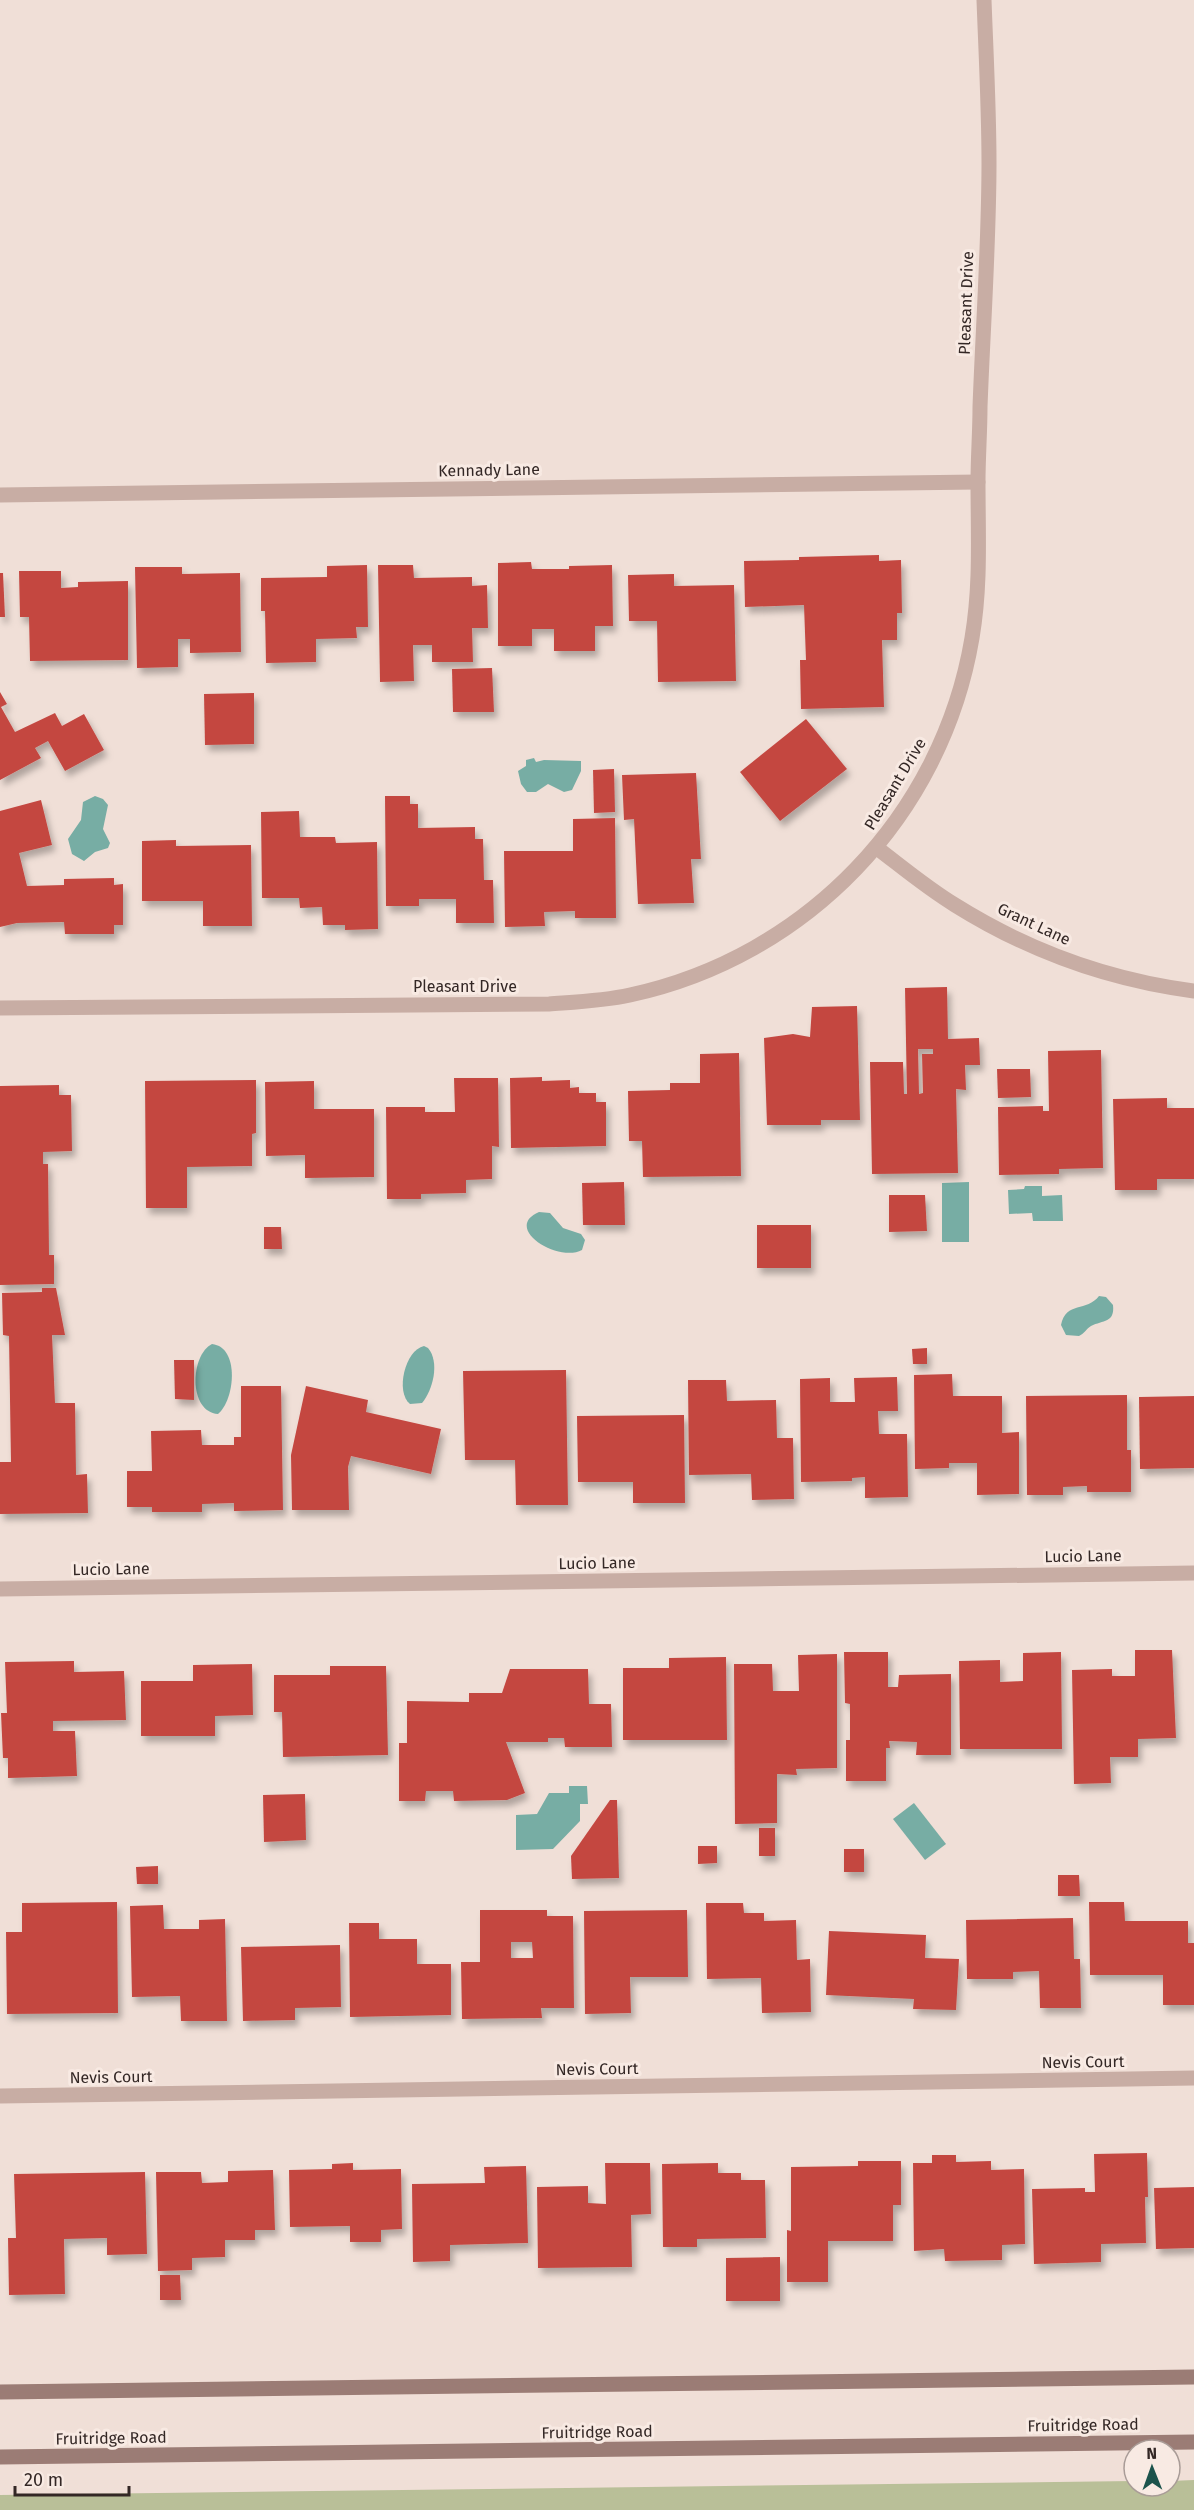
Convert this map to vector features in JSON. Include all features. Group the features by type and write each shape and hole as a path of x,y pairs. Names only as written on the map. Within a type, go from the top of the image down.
{"main road":[{"path":"0,2392 1194,2377"},
{"name":"Fruitridge Road","path":"0,2457 1194,2442"}],"street":[{"name":"Pleasant Drive","path":"0,1008 549,1004 628,996 704,973 748,952 813,910 848,879 877,848 902,814 929,768 948,727 961,687 972,639 978,589 980,536 978,482 989,162 984,0"},
{"name":"Kennady Lane","path":"0,495 978,482"},
{"name":"Grant Lane","path":"877,848 954,905 1037,948 1127,980 1194,991"},
{"name":"Lucio Lane","path":"0,1589 1194,1573"},
{"name":"Nevis Court","path":"0,2096 1194,2078"}],"green space":[{"path":"1182,2480 1194,2480 1194,2510 0,2510 0,2495 1122,2481 1122,2498 1182,2498"}],"water":[{"path":"534,758 536,762 544,760 581,761 581,771 572,790 564,792 548,784 536,792 527,792 521,784 518,771 526,766 526,760"},
{"path":"95,796 103,799 108,805 103,829 110,843 108,848 95,852 84,861 72,854 68,839 81,820 83,802"},
{"path":"969,1182 969,1242 942,1242 942,1183"},
{"path":"1025,1186 1042,1186 1042,1196 1062,1195 1063,1221 1033,1221 1032,1213 1009,1214 1008,1190 1024,1189"},
{"path":"539,1212 550,1213 563,1228 581,1234 585,1240 582,1250 572,1253 560,1252 538,1242 527,1227 529,1219"},
{"path":"1099,1296 1106,1297 1113,1305 1110,1318 1091,1326 1079,1336 1066,1335 1061,1325 1067,1313 1072,1309 1089,1304"},
{"path":"212,1344 221,1347 227,1354 232,1375 228,1398 218,1414 208,1411 201,1404 197,1394 196,1370 199,1359"},
{"path":"424,1346 432,1354 434,1376 422,1403 410,1404 403,1390 404,1372 412,1355"},
{"path":"569,1786 587,1786 588,1804 580,1804 580,1821 553,1849 516,1850 516,1815 537,1814 549,1793 569,1793"},
{"path":"914,1803 946,1844 925,1860 893,1819"}],"building":[{"path":"879,555 879,561 901,560 902,613 897,613 897,640 882,640 884,707 801,709 800,660 806,660 804,605 745,607 744,561"},
{"path":"531,562 532,569 569,569 569,566 612,565 613,626 595,626 595,651 554,651 554,629 532,629 532,646 498,646 498,563"},
{"path":"367,565 368,627 356,627 357,638 316,639 316,662 266,663 265,611 261,611 261,578 327,577 327,566"},
{"path":"378,565 413,565 414,578 472,577 472,586 487,585 488,628 472,628 473,662 432,662 432,645 413,645 414,681 380,682"},
{"path":"135,567 182,567 182,574 240,573 241,652 190,653 190,639 178,639 178,667 137,668"},
{"path":"19,571 61,571 61,588 78,587 78,582 128,581 128,660 30,661 29,617 20,617"},
{"path":"0,573 3,573 5,617 0,617"},
{"path":"674,574 674,586 734,585 736,681 658,682 657,621 629,621 628,575"},
{"path":"492,668 494,712 453,712 452,669"},
{"path":"0,692 7,704 1,707 15,732 55,713 62,726 84,714 104,750 65,771 48,741 35,748 41,758 0,780"},
{"path":"254,693 254,744 205,745 204,694"},
{"path":"806,719 847,769 780,821 740,772"},
{"path":"614,769 615,812 594,813 593,770"},
{"path":"696,773 701,859 691,859 694,903 638,904 634,819 624,820 622,775"},
{"path":"385,796 410,796 410,804 418,804 418,828 475,827 475,839 483,839 484,880 493,880 494,923 456,923 456,899 419,899 419,906 386,906"},
{"path":"41,800 52,845 19,853 27,886 64,885 64,879 114,878 114,885 123,884 123,925 114,925 114,934 65,934 64,922 17,923 0,927 0,811"},
{"path":"299,811 300,837 335,837 336,843 377,842 378,929 345,930 345,925 323,925 322,907 300,908 299,898 262,898 261,812"},
{"path":"615,818 616,918 575,918 575,911 544,912 545,926 505,927 504,851 573,851 573,819"},
{"path":"176,840 176,846 251,845 252,926 203,926 203,901 142,901 142,841"},
{"path":"947,987 948,1039 979,1038 980,1065 965,1065 966,1090 956,1089 958,1173 872,1174 870,1062 903,1062 904,1094 907,1094 905,988","holes":["918,1049 933,1049 933,1054 922,1054 923,1093 919,1094"]},
{"path":"857,1006 860,1120 821,1120 821,1125 767,1125 764,1038 793,1034 810,1037 812,1007"},
{"path":"1101,1050 1103,1168 1059,1169 1059,1174 999,1175 998,1107 1043,1106 1043,1111 1049,1111 1048,1051"},
{"path":"739,1053 741,1176 643,1177 642,1141 629,1141 628,1091 670,1090 670,1083 700,1083 700,1054"},
{"path":"997,1069 1030,1069 1031,1097 998,1098"},
{"path":"542,1077 542,1081 570,1080 570,1088 579,1087 579,1093 596,1093 596,1102 606,1102 606,1146 511,1148 510,1078"},
{"path":"454,1078 498,1078 499,1147 492,1146 492,1179 466,1180 466,1193 421,1194 421,1199 387,1199 386,1107 425,1107 425,1112 455,1112"},
{"path":"256,1080 256,1133 252,1134 252,1166 187,1167 187,1208 146,1208 145,1081"},
{"path":"314,1081 314,1109 374,1109 374,1177 305,1178 305,1155 266,1156 265,1082"},
{"path":"59,1085 59,1095 71,1095 72,1151 43,1152 43,1164 48,1164 49,1255 54,1255 54,1284 0,1285 0,1086"},
{"path":"1167,1098 1167,1108 1194,1108 1194,1179 1157,1179 1157,1190 1115,1190 1113,1099"},
{"path":"624,1182 625,1225 583,1225 582,1183"},
{"path":"889,1195 925,1195 927,1231 889,1232"},
{"path":"757,1225 811,1225 811,1268 757,1268"},
{"path":"264,1227 281,1227 282,1249 264,1249"},
{"path":"42,1288 56,1288 65,1335 52,1335 55,1403 75,1403 76,1475 87,1474 88,1513 0,1514 0,1462 11,1462 9,1336 3,1335 2,1293 42,1292"},
{"path":"927,1348 927,1364 913,1364 912,1349"},
{"path":"174,1360 194,1360 194,1400 175,1399"},
{"path":"566,1370 568,1505 516,1505 515,1460 465,1460 463,1371"},
{"path":"952,1374 953,1396 1002,1396 1002,1433 1019,1432 1019,1494 977,1495 977,1463 949,1463 949,1468 915,1469 914,1375"},
{"path":"897,1377 898,1411 878,1411 879,1434 907,1434 908,1497 865,1498 865,1477 852,1478 852,1481 801,1482 800,1379 830,1378 830,1402 855,1402 854,1378"},
{"path":"688,1380 726,1380 727,1401 776,1400 777,1438 793,1438 794,1499 752,1500 751,1474 689,1475"},
{"path":"241,1386 281,1386 283,1510 234,1511 234,1503 202,1504 202,1512 152,1512 152,1507 127,1507 127,1471 152,1471 151,1431 201,1430 202,1445 234,1445 234,1437 241,1437"},
{"path":"306,1386 368,1400 366,1412 441,1429 431,1474 351,1456 348,1467 349,1510 292,1510 291,1455"},
{"path":"1127,1395 1127,1450 1131,1450 1131,1492 1087,1492 1087,1486 1063,1487 1063,1495 1027,1495 1026,1396"},
{"path":"1194,1396 1194,1468 1140,1469 1139,1397"},
{"path":"684,1415 685,1503 633,1503 633,1482 578,1482 577,1416"},
{"path":"1135,1650 1172,1650 1176,1738 1138,1739 1138,1757 1110,1757 1111,1783 1074,1784 1072,1670 1112,1669 1112,1676 1135,1676"},
{"path":"844,1652 888,1652 888,1687 898,1687 899,1675 951,1674 951,1755 916,1755 917,1742 889,1741 890,1748 886,1748 886,1781 846,1781 846,1740 850,1740 850,1704 845,1703"},
{"path":"1061,1652 1062,1749 960,1749 959,1661 1000,1660 1000,1682 1023,1681 1023,1653"},
{"path":"837,1654 837,1768 796,1769 797,1775 777,1774 777,1823 735,1824 734,1664 772,1664 773,1691 799,1691 798,1655"},
{"path":"726,1657 727,1740 623,1740 623,1668 669,1668 669,1658"},
{"path":"74,1661 74,1672 124,1671 126,1720 53,1721 53,1731 75,1731 77,1776 8,1778 8,1758 3,1758 1,1713 7,1713 5,1662"},
{"path":"252,1664 253,1715 215,1716 215,1736 141,1736 141,1681 193,1681 193,1665"},
{"path":"330,1666 386,1666 388,1755 283,1757 282,1712 274,1712 274,1675 330,1675"},
{"path":"510,1669 588,1669 589,1704 611,1704 612,1747 565,1747 564,1738 548,1738 548,1742 506,1742 525,1793 507,1800 454,1801 453,1791 426,1791 425,1801 399,1801 399,1743 407,1743 407,1701 469,1702 469,1693 502,1693"},
{"path":"305,1794 306,1840 264,1842 263,1795"},
{"path":"610,1800 617,1800 619,1878 572,1879 571,1856"},
{"path":"759,1828 775,1828 775,1856 759,1856"},
{"path":"698,1846 717,1846 717,1863 698,1864"},
{"path":"844,1849 864,1849 864,1872 844,1872"},
{"path":"158,1866 158,1884 137,1884 136,1867"},
{"path":"1058,1875 1079,1875 1080,1896 1058,1896"},
{"path":"117,1902 118,2013 7,2014 6,1932 22,1932 22,1903"},
{"path":"1089,1902 1124,1902 1125,1921 1188,1921 1188,1943 1194,1943 1194,2005 1163,2005 1163,1975 1090,1975"},
{"path":"706,1903 743,1903 744,1913 764,1913 764,1921 796,1920 797,1960 810,1959 811,2012 762,2013 761,1978 707,1979"},
{"path":"163,1905 164,1929 199,1929 199,1920 225,1919 227,2021 181,2021 180,1996 132,1997 130,1906"},
{"path":"480,1910 547,1910 547,1916 573,1916 574,2008 541,2008 542,2018 462,2019 461,1962 480,1962","holes":["511,1942 532,1942 533,1958 511,1958"]},
{"path":"687,1910 688,1977 630,1977 631,2013 585,2014 584,1911"},
{"path":"1073,1918 1074,1959 1080,1959 1081,2008 1040,2008 1039,1971 1013,1972 1013,1979 967,1979 966,1920"},
{"path":"349,1923 379,1923 379,1939 417,1939 417,1964 451,1964 451,2015 350,2017"},
{"path":"829,1931 926,1935 925,1958 959,1959 956,2010 913,2009 914,1999 826,1995"},
{"path":"340,1945 341,2007 295,2008 295,2020 243,2021 241,1947"},
{"path":"1147,2153 1146,2243 1101,2244 1101,2262 1034,2264 1032,2189 1085,2188 1085,2192 1095,2192 1094,2154"},
{"path":"932,2155 956,2155 956,2162 991,2161 991,2170 1024,2169 1025,2244 1002,2245 1002,2260 945,2261 944,2249 914,2251 913,2163 932,2163"},
{"path":"858,2161 901,2161 901,2205 893,2205 893,2241 828,2241 828,2282 787,2282 787,2230 791,2231 791,2167 858,2166"},
{"path":"353,2163 353,2170 401,2169 402,2229 381,2230 381,2242 350,2242 350,2226 290,2227 289,2170 332,2169 332,2164"},
{"path":"605,2163 650,2163 651,2214 631,2215 632,2267 538,2268 537,2187 588,2186 588,2203 606,2204"},
{"path":"718,2163 718,2173 741,2173 741,2180 765,2180 766,2238 697,2239 697,2247 663,2247 662,2164"},
{"path":"526,2166 528,2243 450,2245 450,2261 413,2262 412,2184 485,2183 484,2167"},
{"path":"273,2170 275,2230 255,2230 255,2240 225,2240 225,2257 192,2258 192,2270 158,2271 156,2172 201,2172 202,2183 228,2182 228,2171"},
{"path":"145,2172 147,2254 107,2255 107,2238 64,2239 65,2294 9,2295 8,2238 16,2238 14,2174"},
{"path":"1194,2187 1194,2248 1156,2249 1154,2188"},
{"path":"780,2257 780,2301 726,2301 726,2258"},
{"path":"160,2275 180,2275 181,2300 160,2300"}]}
